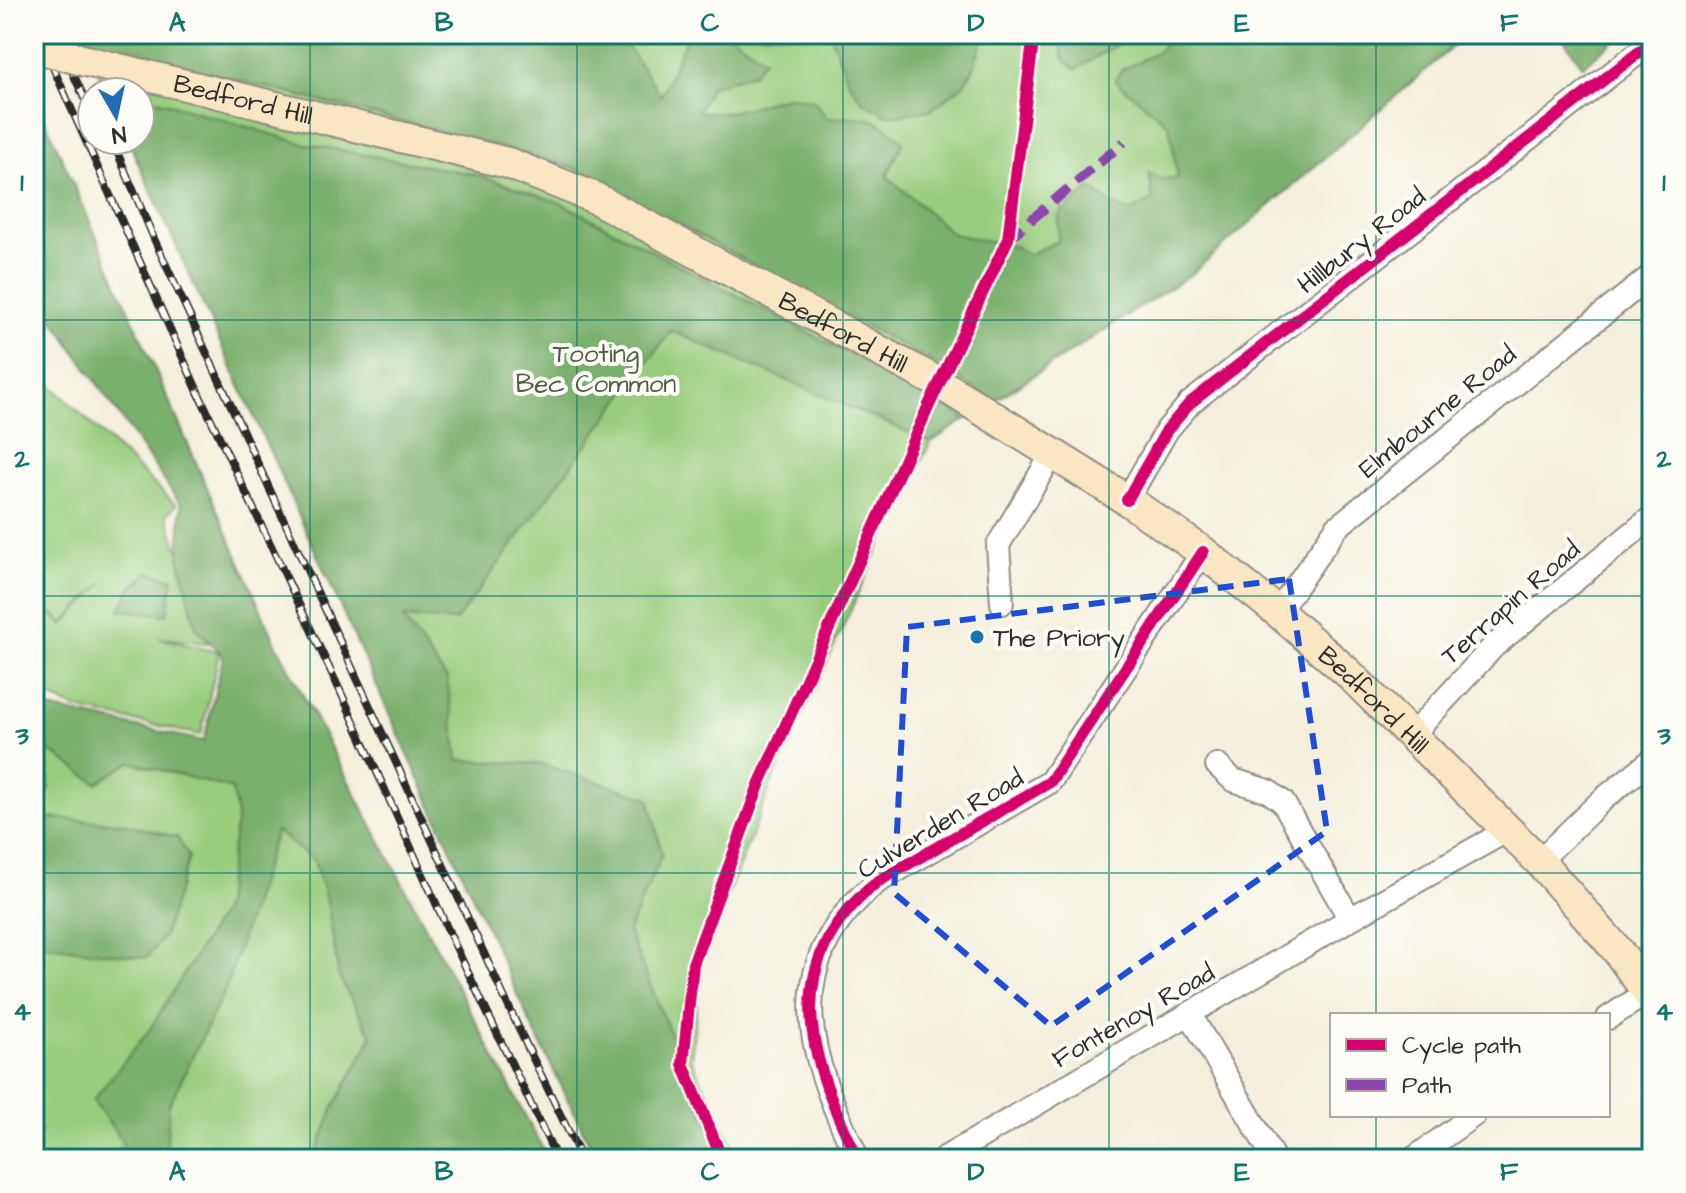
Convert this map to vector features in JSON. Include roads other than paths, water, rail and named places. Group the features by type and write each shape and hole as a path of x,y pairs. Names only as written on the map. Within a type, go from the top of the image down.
{"main road":[{"name":"Bedford Hill","path":"34,47 508,163 595,198 920,373 1127,500 1203,552 1278,612 1346,671 1539,861 1648,985"}],"street":[{"name":"Hillbury Road","path":"1127,500 1167,430 1190,403 1652,42"},
{"name":"Elmbourne Road","path":"1278,612 1337,527 1652,275"},
{"path":"1002,603 998,545 1053,453"},
{"name":"Terrapin Road","path":"1412,735 1494,646 1652,517"},
{"name":"Culverden Road","path":"858,1159 824,1081 814,1049 810,1020 821,954 831,930 853,902 877,882 1050,782 1203,552"},
{"path":"1539,861 1602,800 1652,760"},
{"path":"1217,765 1233,780 1268,791 1283,802 1350,919"},
{"name":"Fontenoy Road","path":"943,1159 1350,919 1508,830"},
{"path":"1610,1016 1648,985"},
{"path":"1190,1014 1274,1159"},
{"path":"1413,1159 1471,1117"}],"railway":[{"path":"38,34 199,394 557,1159"},
{"path":"55,34 76,80"},
{"path":"119,156 155,241 582,1159"}],"place":[{"name":"The Priory","path":"977,637"}],"park label":[{"name":"Tooting Bec Common","path":"596,368"}]}
